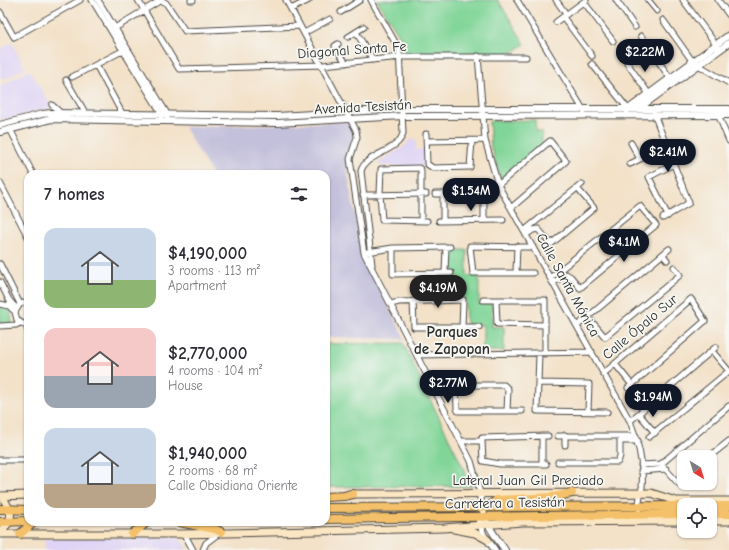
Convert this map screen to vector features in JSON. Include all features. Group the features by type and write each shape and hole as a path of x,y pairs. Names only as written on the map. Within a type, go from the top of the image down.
{"main road":[{"name":"Lateral Juan Gil Preciado","path":"353,494 479,491 651,493 676,501 729,501"},
{"path":"482,506 497,500 553,497 572,493"},
{"path":"330,495 344,496 353,494"},
{"path":"1,496 24,496"},
{"path":"1,496 11,509 11,518 4,522"},
{"name":"Carretera a Tesistán","path":"330,508 482,506 639,514 677,507"},
{"path":"717,506 729,506"},
{"path":"0,509 24,510"},
{"path":"639,514 677,520"},
{"name":"Carretera a Tesistán","path":"330,519 482,520 677,514"},
{"path":"717,514 729,514"},
{"path":"446,528 482,520"},
{"path":"4,522 24,521"},
{"path":"717,521 729,521"},
{"path":"0,531 5,528 4,522"},
{"path":"20,534 29,526"},
{"path":"132,534 143,526"},
{"path":"200,526 215,529 221,532"},
{"path":"0,534 181,534 446,528 475,533 488,540"}],"street":[{"path":"0,12 14,37 80,0"},
{"path":"92,0 125,49"},
{"path":"98,0 164,118"},
{"path":"138,0 144,10"},
{"path":"115,28 161,0 164,0 185,31 300,26"},
{"path":"286,0 351,119 357,137 350,159 351,171 364,253 471,461 482,506 482,520 488,540 495,550"},
{"path":"291,9 309,0"},
{"path":"341,12 360,0"},
{"path":"371,0 396,41 401,57 403,116 403,133 400,141 368,162 362,167 361,171 373,270"},
{"path":"517,0 585,113"},
{"path":"556,0 564,16 592,56"},
{"path":"616,0 635,27"},
{"path":"648,0 657,11"},
{"path":"683,0 718,47"},
{"path":"718,0 729,15"},
{"path":"556,22 585,1 613,42"},
{"name":"Diagonal Santa Fe","path":"144,10 179,69 322,65 401,57 526,57"},
{"path":"304,33 330,19"},
{"path":"663,20 696,63 729,82"},
{"path":"348,37 364,27"},
{"path":"356,32 373,60"},
{"path":"638,109 718,47 729,35"},
{"path":"641,36 670,78"},
{"path":"718,47 729,43"},
{"path":"338,44 335,46 346,63"},
{"path":"72,77 125,49"},
{"name":"Calle Santa Mónica","path":"478,56 485,140 498,185 630,421 637,439 641,468 639,514"},
{"path":"627,63 649,94"},
{"path":"592,64 629,112 670,78 696,63"},
{"path":"96,64 123,114"},
{"path":"66,80 86,114"},
{"path":"52,105 61,114"},
{"name":"Avenida Tesistán","path":"0,132 50,119 277,116 402,109 482,108 619,115 638,109 717,112 729,115"},
{"name":"Avenida Tesistán","path":"0,125 42,114 123,114 164,118 277,123 403,116 482,116 629,112 654,114 717,112 729,110"},
{"path":"717,112 729,141"},
{"path":"654,114 689,203 663,218"},
{"path":"10,129 31,170"},
{"path":"426,134 428,164 430,167 470,167 472,141"},
{"path":"426,141 485,140"},
{"path":"435,194 484,194 498,185 550,142 566,162 511,208"},
{"path":"631,143 640,159"},
{"path":"630,164 666,146"},
{"path":"668,216 649,177 674,164"},
{"path":"384,168 419,168 421,172 424,194 424,221 382,220 380,194 380,172 384,168"},
{"path":"351,171 361,171"},
{"path":"0,183 24,229"},
{"path":"525,233 582,184"},
{"path":"525,233 538,229 551,244 594,208 577,188"},
{"path":"363,195 424,194"},
{"path":"443,194 441,221 504,220"},
{"path":"484,194 484,220"},
{"path":"640,206 656,225 580,288 571,277 566,274 552,280 640,206"},
{"path":"533,247 470,246 473,273 533,273"},
{"path":"516,272 517,246"},
{"path":"364,253 393,248 448,247 445,273"},
{"path":"393,248 393,274 451,273"},
{"path":"577,326 669,249"},
{"path":"663,255 667,260"},
{"path":"0,264 17,308 17,320 20,323"},
{"path":"588,317 604,337 680,275 674,268"},
{"path":"0,282 9,300 17,308"},
{"name":"Calle Ópalo Sur","path":"603,374 691,299 705,321 630,386 615,364"},
{"path":"391,304 413,301 463,300 462,327"},
{"path":"483,300 545,300 545,326 538,383 537,411 607,412"},
{"path":"496,300 497,324 545,326"},
{"path":"413,301 414,327 479,327"},
{"path":"0,304 17,308 24,304"},
{"path":"0,326 24,324"},
{"path":"630,421 714,349 729,371 649,437"},
{"path":"417,355 592,352"},
{"path":"538,383 590,384 588,411"},
{"path":"432,385 506,386 508,389 507,411"},
{"path":"456,386 458,411 522,411"},
{"path":"641,468 661,464 729,406"},
{"path":"639,414 655,433"},
{"path":"558,436 565,435 637,439"},
{"path":"565,435 565,445"},
{"path":"461,441 482,441 482,438 545,436 544,464 500,464 483,461 482,441"},
{"path":"558,462 618,462 620,456 620,439"},
{"path":"717,451 729,441"},
{"path":"565,455 566,462"},
{"path":"0,460 24,460"},
{"path":"661,464 677,482"},
{"path":"641,468 666,469"},
{"path":"482,520 505,550"},
{"path":"203,550 211,538 221,532"},
{"path":"181,534 186,537 193,550"}],"shaded area":[{"path":"12,43 25,68 3,80 0,76 0,49"},
{"path":"30,70 52,108 2,120 0,117 0,86"},
{"path":"350,122 353,136 346,156 362,255 405,339 330,337 330,170 210,170 184,127"},
{"path":"409,140 416,140 416,150 426,149 426,166 380,166 379,162 405,146"},
{"path":"177,537 186,546 186,550 45,550 44,539"}],"green space":[{"path":"377,0 498,0 525,44 510,54 405,55 401,38"},
{"path":"535,120 536,132 542,132 542,146 501,180 491,147 489,121"},
{"path":"449,250 467,250 467,276 479,276 479,304 492,304 492,327 504,327 504,351 483,351 483,325 466,324 465,297 457,297 457,273 454,273 454,270 448,271"},
{"path":"0,307 10,307 12,324 0,324"},
{"path":"403,343 472,486 330,487 330,344"}],"district":[{"name":"Parques de Zapopan","path":"452,340"}]}
